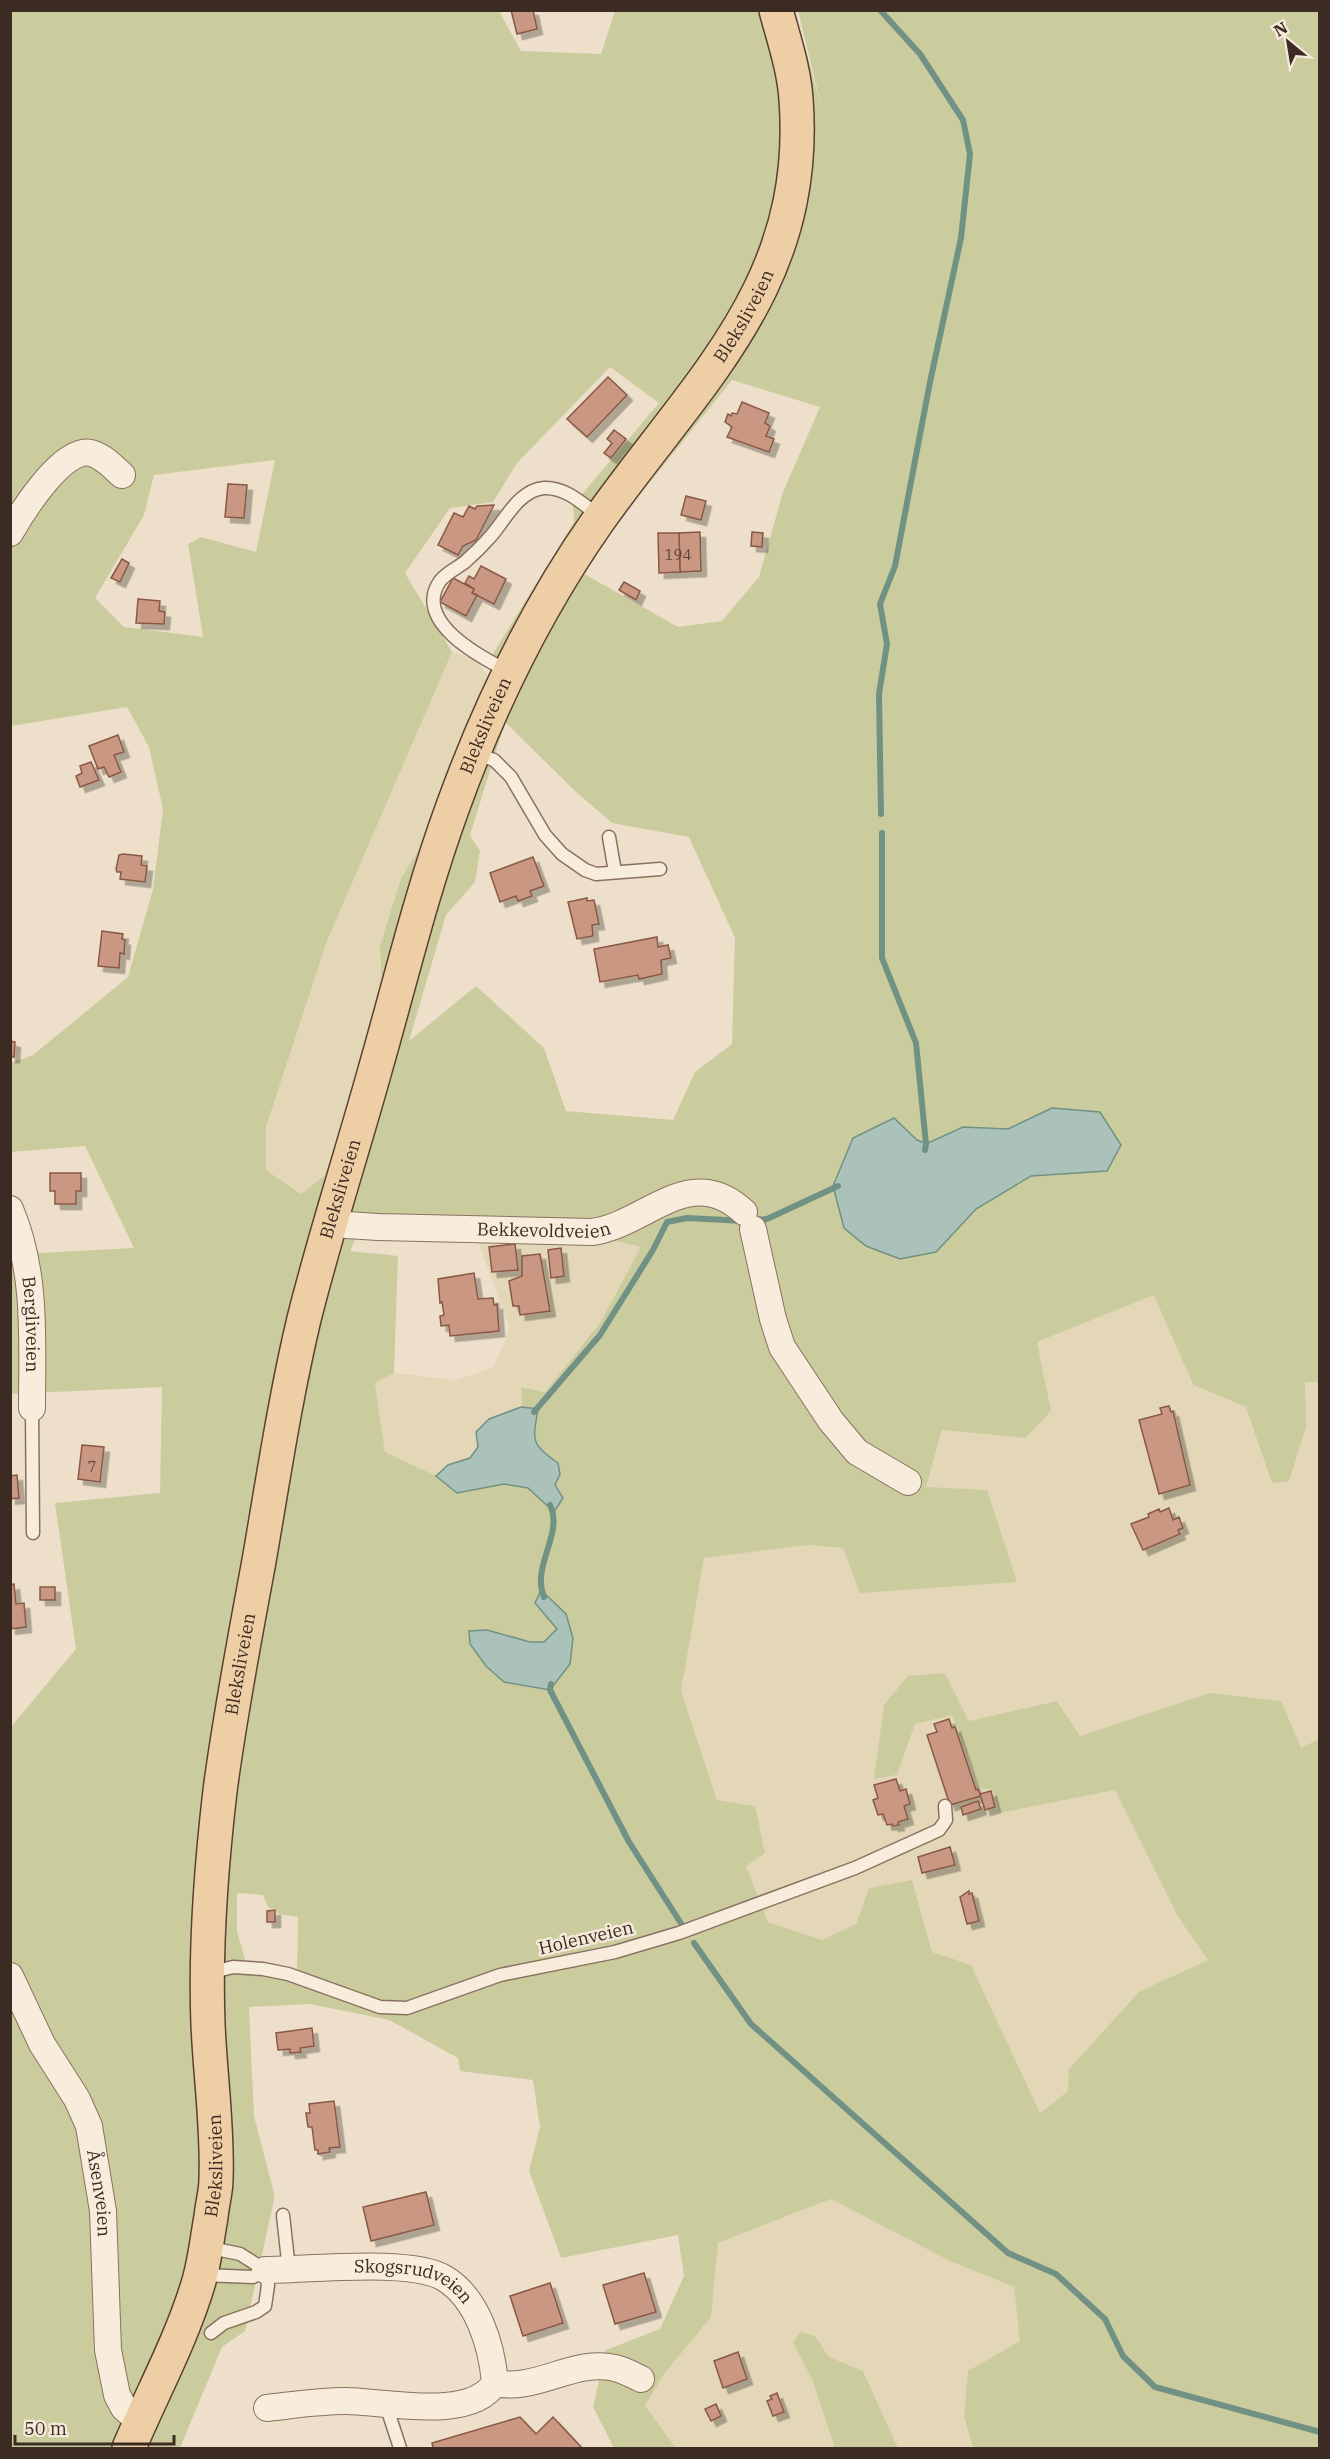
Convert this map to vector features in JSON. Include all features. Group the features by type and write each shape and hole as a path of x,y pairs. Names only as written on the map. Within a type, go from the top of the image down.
{"main road":[{"name":"Bleksliveien","path":"135,2435 185,2320 203,2261 216,2181 208,1973 213,1854 244,1635 284,1414 303,1326 427,887 449,817 473,753 508,671 547,600 600,518 700,389 727,348 749,312 779,246 792,188 796,98 792,70 776,10"}],"street":[{"path":"10,532 31,499 64,463 73,458 89,452 107,461 122,475"},
{"name":"Bekkevoldveien","path":"331,1224 592,1232 617,1226 663,1201 687,1193 720,1196 748,1220 782,1347 831,1421 857,1452 908,1482"},
{"name":"Bergliveien","path":"10,1209 26,1254 30,1277 32,1408"},
{"name":"Åsenveien","path":"10,1976 42,2044 77,2099 89,2126 103,2211 108,2349 117,2395 135,2435"},
{"name":"Skogsrudveien","path":"277,2270 387,2267 418,2269 444,2278 460,2291 474,2309 486,2339 495,2383"},
{"path":"267,2408 312,2401 433,2406 456,2404 476,2399 490,2392 495,2383 508,2386 521,2385 598,2366 614,2367 641,2379"}],"lane":[{"path":"508,671 477,654 443,627 434,611 441,580 479,548 514,507 527,496 542,488 572,495 600,518"},
{"path":"473,753 494,760 511,777 545,835 562,854 585,870 596,874 660,869"},
{"path":"609,837 615,872"},
{"path":"32,1408 33,1533"},
{"name":"Holenveien","path":"208,1973 232,1968 263,1969 288,1974 380,2007 407,2008 500,1975 615,1952 679,1933 855,1868 939,1830 946,1820 945,1806"},
{"path":"211,2333 235,2318 256,2312 265,2306 268,2285 277,2270 283,2215"},
{"path":"203,2261 240,2254 277,2270"},
{"name":"Skogsrudveien","path":"203,2261 253,2277 277,2270"},
{"path":"386,2405 400,2448"}],"shaded area":[{"path":"452,652 475,659 489,678 427,837 401,878 380,946 382,993 329,1172 301,1194 266,1170 266,1127 327,941"},
{"path":"1052,1108 1100,1112 1121,1145 1107,1171 1031,1176 976,1209 936,1252 900,1259 866,1246 844,1228 833,1186 853,1138 894,1118 917,1140 926,1144 963,1127 1008,1129"},
{"path":"471,1223 556,1226 642,1247 600,1323 545,1392 522,1387 521,1407 489,1419 478,1447 470,1458 448,1465 436,1476 385,1452 375,1383 394,1373 457,1380 494,1367 510,1328"},
{"path":"1155,1294 1192,1385 1246,1407 1306,1427 1304,1382 1319,1382 1319,1739 1301,1749 1210,1693 1080,1736 1057,1701 969,1721 945,1673 884,1705 875,1779 897,1775 915,1724 952,1714 981,1789 992,1788 1000,1813 1115,1790 1178,1917 1208,1960 1140,1991 1068,2091 1040,2114 971,1965 932,1953 912,1880 869,1888 856,1924 822,1940 768,1922 717,1800 681,1691 703,1558 808,1545 843,1548 926,1487 942,1430 1025,1438 1037,1342"},
{"path":"521,1407 538,1409 535,1435 538,1446 558,1463 560,1474 555,1485 563,1498 554,1512 528,1488 504,1484 457,1493 436,1476 448,1465 470,1458 478,1447 476,1432 489,1419"},
{"path":"541,1590 566,1614 573,1638 570,1664 550,1690 504,1682 486,1666 470,1644 469,1631 487,1630 530,1642 544,1642 557,1629 535,1603"},
{"path":"831,2199 950,2261 1014,2287 1020,2341 964,2417 973,2448 898,2448 863,2371 829,2357 815,2336 793,2342 812,2379 835,2448 676,2448 645,2407 664,2374 711,2317 718,2243"}],"green space":[{"path":"11,11 499,11 521,51 601,54 615,11 795,11 823,113 798,11 1319,11 1320,1382 1305,1382 1306,1427 1289,1481 1272,1483 1246,1407 1193,1385 1154,1295 1037,1342 1051,1411 1025,1438 942,1430 926,1487 987,1490 1017,1582 860,1593 843,1548 808,1545 704,1558 681,1691 717,1800 755,1806 765,1853 746,1866 768,1922 822,1940 856,1924 869,1888 912,1880 932,1952 971,1965 1040,2113 1068,2091 1069,2069 1140,1991 1208,1960 1178,1917 1115,1790 1000,1813 992,1789 981,1789 952,1715 915,1724 897,1775 874,1779 884,1705 908,1676 945,1673 969,1721 1057,1701 1080,1736 1210,1693 1281,1701 1301,1748 1319,1739 1319,2448 973,2448 964,2417 968,2371 1020,2341 1014,2287 950,2261 831,2199 718,2243 711,2317 664,2374 645,2406 676,2448 614,2448 593,2407 606,2350 660,2329 684,2276 678,2235 561,2258 529,2171 540,2127 533,2080 460,2071 458,2058 389,2020 310,2004 249,2007 254,2116 274,2200 245,2331 222,2347 180,2448 11,2448 11,1727 76,1649 55,1503 160,1493 162,1387 11,1394 10,1243 39,1253 134,1248 85,1146 11,1152 11,1063 33,1055 128,977 153,889 163,809 149,747 127,707 11,726","holes":["610,367 659,403 573,505 574,522 494,652 489,678 427,837 401,878 380,946 382,993 329,1172 301,1194 266,1170 266,1127 327,941 452,652 405,573 450,508 493,502 517,463","732,380 820,407 783,492 759,577 722,621 678,627 579,571","275,460 256,552 201,537 188,544 203,637 124,627 95,598 144,515 154,475","505,722 574,790 612,823 689,837 735,938 732,1044 695,1072 673,1120 566,1111 544,1048 476,986 409,1041 446,915 475,882 480,851 470,835","1052,1108 1107,1170 1032,1176 976,1209 936,1252 833,1186 853,1138 894,1118 917,1140 926,1144 963,1128 1008,1129","365,1219 556,1226 641,1247 600,1323 545,1392 521,1387 522,1407 538,1410 535,1428 536,1441 543,1451 558,1463 560,1474 555,1485 553,1512 528,1488 504,1484 457,1493 436,1476 385,1452 375,1383 394,1373 398,1256 350,1251","237,1893 263,1895 269,1908 275,1909 278,1914 298,1917 297,1977 247,1967 237,1931"]},
{"path":"801,2332 815,2336 829,2357 863,2371 898,2448 835,2448 812,2379 793,2342"}],"building":[{"path":"511,10 533,10 537,29 517,34"},
{"path":"608,377 627,395 587,437 567,419"},
{"path":"742,402 769,413 765,423 770,426 766,436 774,439 769,452 727,437 732,427 725,422 728,414 731,416 732,413 737,414"},
{"path":"614,430 626,439 611,458 604,453 612,443 607,439"},
{"path":"228,484 247,485 244,518 225,517"},
{"path":"686,496 706,501 701,520 681,515"},
{"path":"494,505 476,540 463,546 458,555 438,545 454,513 463,517 469,506 475,509 477,506"},
{"path":"700,532 701,571 680,572 679,533"},
{"path":"752,532 763,533 762,547 751,546"},
{"path":"658,533 679,533 680,572 659,573"},
{"path":"122,559 129,563 120,582 111,578"},
{"path":"481,566 506,579 494,604 472,593 474,589 465,583 469,576 474,579"},
{"path":"453,578 474,589 472,593 477,595 466,616 440,602"},
{"path":"624,582 640,591 636,600 619,590"},
{"path":"138,599 160,601 159,611 165,612 164,624 136,623"},
{"path":"118,735 124,752 114,755 121,772 109,777 104,767 98,769 89,746"},
{"path":"91,762 99,780 80,787 76,776 82,773 80,766"},
{"path":"119,855 142,856 141,865 147,866 145,882 120,879 121,872 117,872 116,869"},
{"path":"533,857 544,886 530,891 532,896 518,901 516,896 500,902 490,873"},
{"path":"587,898 587,901 594,900 599,924 592,925 593,936 577,939 568,902"},
{"path":"102,931 123,934 124,954 120,953 119,968 98,966"},
{"path":"657,937 658,947 668,945 671,958 661,960 662,974 639,979 638,975 600,982 594,949"},
{"path":"10,1041 15,1042 14,1057 10,1057"},
{"path":"50,1173 81,1173 81,1191 76,1191 76,1204 55,1204 55,1191 50,1191"},
{"path":"515,1244 518,1270 492,1272 489,1247"},
{"path":"561,1248 564,1276 551,1278 548,1250"},
{"path":"540,1254 550,1311 520,1315 519,1306 513,1306 509,1281 522,1276 522,1256"},
{"path":"474,1273 478,1299 493,1298 494,1305 497,1304 499,1331 450,1336 449,1325 441,1326 440,1316 444,1315 442,1302 440,1303 438,1279"},
{"path":"1169,1406 1171,1412 1173,1411 1190,1485 1159,1494 1139,1420 1162,1414 1160,1408"},
{"path":"82,1445 104,1447 100,1482 78,1479"},
{"path":"17,1475 19,1498 10,1499 10,1476"},
{"path":"1169,1508 1173,1520 1179,1517 1183,1528 1178,1530 1180,1534 1143,1550 1131,1524 1149,1517 1148,1514 1159,1509 1160,1512"},
{"path":"14,1584 16,1604 24,1603 26,1627 10,1629 10,1585"},
{"path":"40,1587 55,1587 55,1600 40,1600"},
{"path":"949,1719 952,1728 955,1727 976,1790 978,1789 981,1796 950,1805 927,1735 937,1732 934,1724"},
{"path":"896,1779 900,1791 906,1789 910,1804 904,1806 908,1819 893,1826 892,1824 887,1825 883,1814 878,1815 873,1800 878,1798 874,1785"},
{"path":"991,1791 995,1807 985,1810 980,1794"},
{"path":"978,1801 981,1809 963,1815 961,1807"},
{"path":"950,1847 955,1865 922,1873 918,1857"},
{"path":"969,1891 969,1894 972,1893 979,1921 967,1924 960,1897"},
{"path":"275,1910 275,1922 267,1922 267,1911"},
{"path":"312,2028 314,2046 300,2048 301,2052 290,2053 290,2049 278,2050 276,2033"},
{"path":"334,2101 340,2147 329,2148 330,2152 318,2154 318,2150 315,2150 312,2127 308,2127 306,2113 310,2113 309,2104"},
{"path":"426,2192 434,2225 371,2241 363,2207"},
{"path":"644,2273 656,2312 615,2324 603,2285"},
{"path":"550,2283 563,2323 523,2336 510,2296"},
{"path":"738,2352 747,2379 723,2388 714,2361"},
{"path":"777,2393 784,2412 773,2416 767,2401 772,2399 770,2396"},
{"path":"716,2404 721,2416 711,2421 705,2409"},
{"path":"520,2417 536,2434 553,2417 582,2448 433,2448 432,2443"}],"waterway":[{"path":"880,10 920,54 963,120 970,154 961,238 930,382 895,566 880,604 887,644 879,694 881,814"},
{"path":"882,833 882,958 916,1043 925,1150"},
{"path":"754,1220 767,1219 838,1186"},
{"path":"534,1412 600,1335 653,1250 667,1222 687,1218 744,1221"},
{"path":"544,1597 541,1574 553,1527 550,1505"},
{"path":"551,1684 550,1690 629,1842 682,1925"},
{"path":"694,1943 751,2024 1008,2253 1056,2274 1105,2319 1123,2356 1155,2387 1320,2432"}]}
